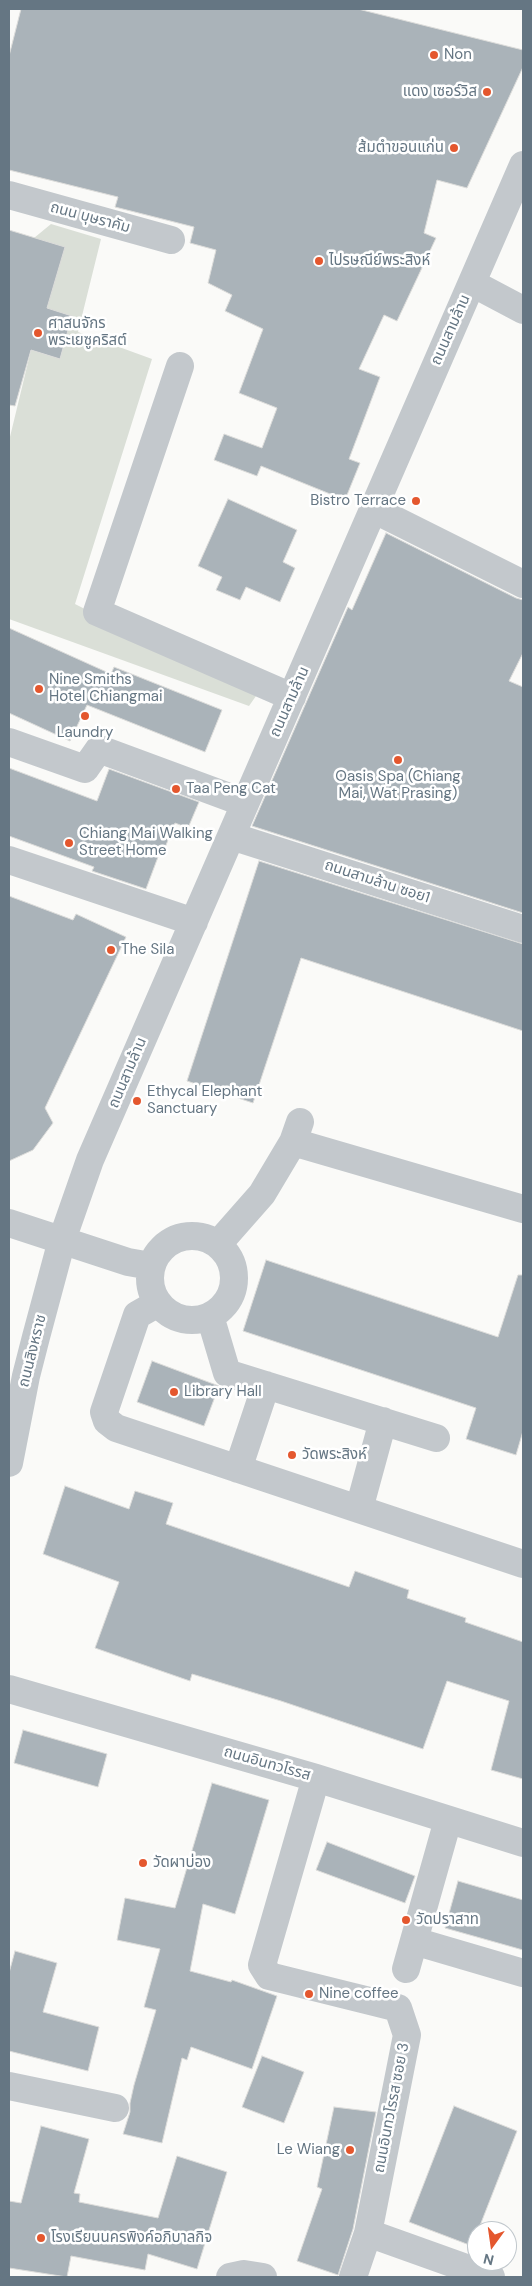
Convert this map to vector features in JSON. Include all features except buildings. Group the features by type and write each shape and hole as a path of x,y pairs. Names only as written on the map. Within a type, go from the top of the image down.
{"street":[{"name":"ถนนสามล้าน","path":"62,1240 90,1160 523,165"},
{"name":"ถนน บุษราคัม","path":"9,196 171,240"},
{"path":"472,283 523,310"},
{"path":"180,366 97,612 292,698"},
{"path":"373,509 523,584"},
{"path":"9,742 85,769 99,749 246,803"},
{"name":"ถนนสามล้าน ซอย1","path":"231,836 523,929"},
{"path":"9,860 194,922"},
{"path":"218,1244 262,1194 297,1132 523,1209"},
{"path":"9,1223 128,1262 151,1266"},
{"path":"192,1235 206,1238 218,1244 234,1268 234,1283 230,1297 222,1308 210,1316 196,1320 181,1319 168,1313 158,1303 151,1285 151,1266 157,1253 179,1237 192,1235"},
{"name":"ถนนสิงหราช","path":"9,1462 26,1376 62,1240"},
{"path":"158,1303 137,1315 104,1412 107,1421 116,1428 523,1564"},
{"path":"210,1316 226,1373 436,1438"},
{"path":"238,1469 266,1385"},
{"path":"359,1509 383,1421"},
{"name":"ถนนอินทวโรรส","path":"11,1687 316,1778 523,1843"},
{"name":"ถนนอินทวโรรส ซอย 3","path":"316,1778 262,1965 269,1976 398,2008 407,2035 368,2233 353,2277"},
{"path":"406,1969 448,1820"},
{"path":"414,1941 523,1973"},
{"path":"9,2086 115,2108"},
{"path":"368,2233 490,2277"},
{"path":"230,2277 244,2274 263,2277"}],"shaded area":[{"path":"51,224 101,239 78,332 152,359 75,604 256,696 249,706 9,619 9,441 31,350 60,359 72,316 9,297 9,295 34,238"}],"place":[{"name":"Non","path":"434,55"},
{"name":"แดง เซอร์วิส","path":"487,92"},
{"name":"ส้มตำขอนแก่น","path":"454,148"},
{"name":"ไปรษณีย์พระสิงห์","path":"319,261"},
{"name":"ศาสนจักร พระเยซูคริสต์","path":"38,333"},
{"name":"Bistro Terrace","path":"416,501"},
{"name":"Nine Smiths Hotel Chiangmai","path":"39,689"},
{"name":"Laundry","path":"85,716"},
{"name":"Oasis Spa (Chiang Mai, Wat Prasing)","path":"398,760"},
{"name":"Taa Peng Cat","path":"176,789"},
{"name":"Chiang Mai Walking Street Home","path":"69,843"},
{"name":"The Sila","path":"111,950"},
{"name":"Ethycal Elephant Sanctuary","path":"137,1101"},
{"name":"Library Hall","path":"174,1392"},
{"name":"วัดพระสิงห์","path":"292,1455"},
{"name":"วัดผาบ่อง","path":"143,1863"},
{"name":"วัดปราสาท","path":"406,1920"},
{"name":"Nine coffee","path":"309,1994"},
{"name":"Le Wiang","path":"350,2150"},
{"name":"โรงเรียนนครพิงค์อภิบาลกิจ","path":"41,2238"}]}
